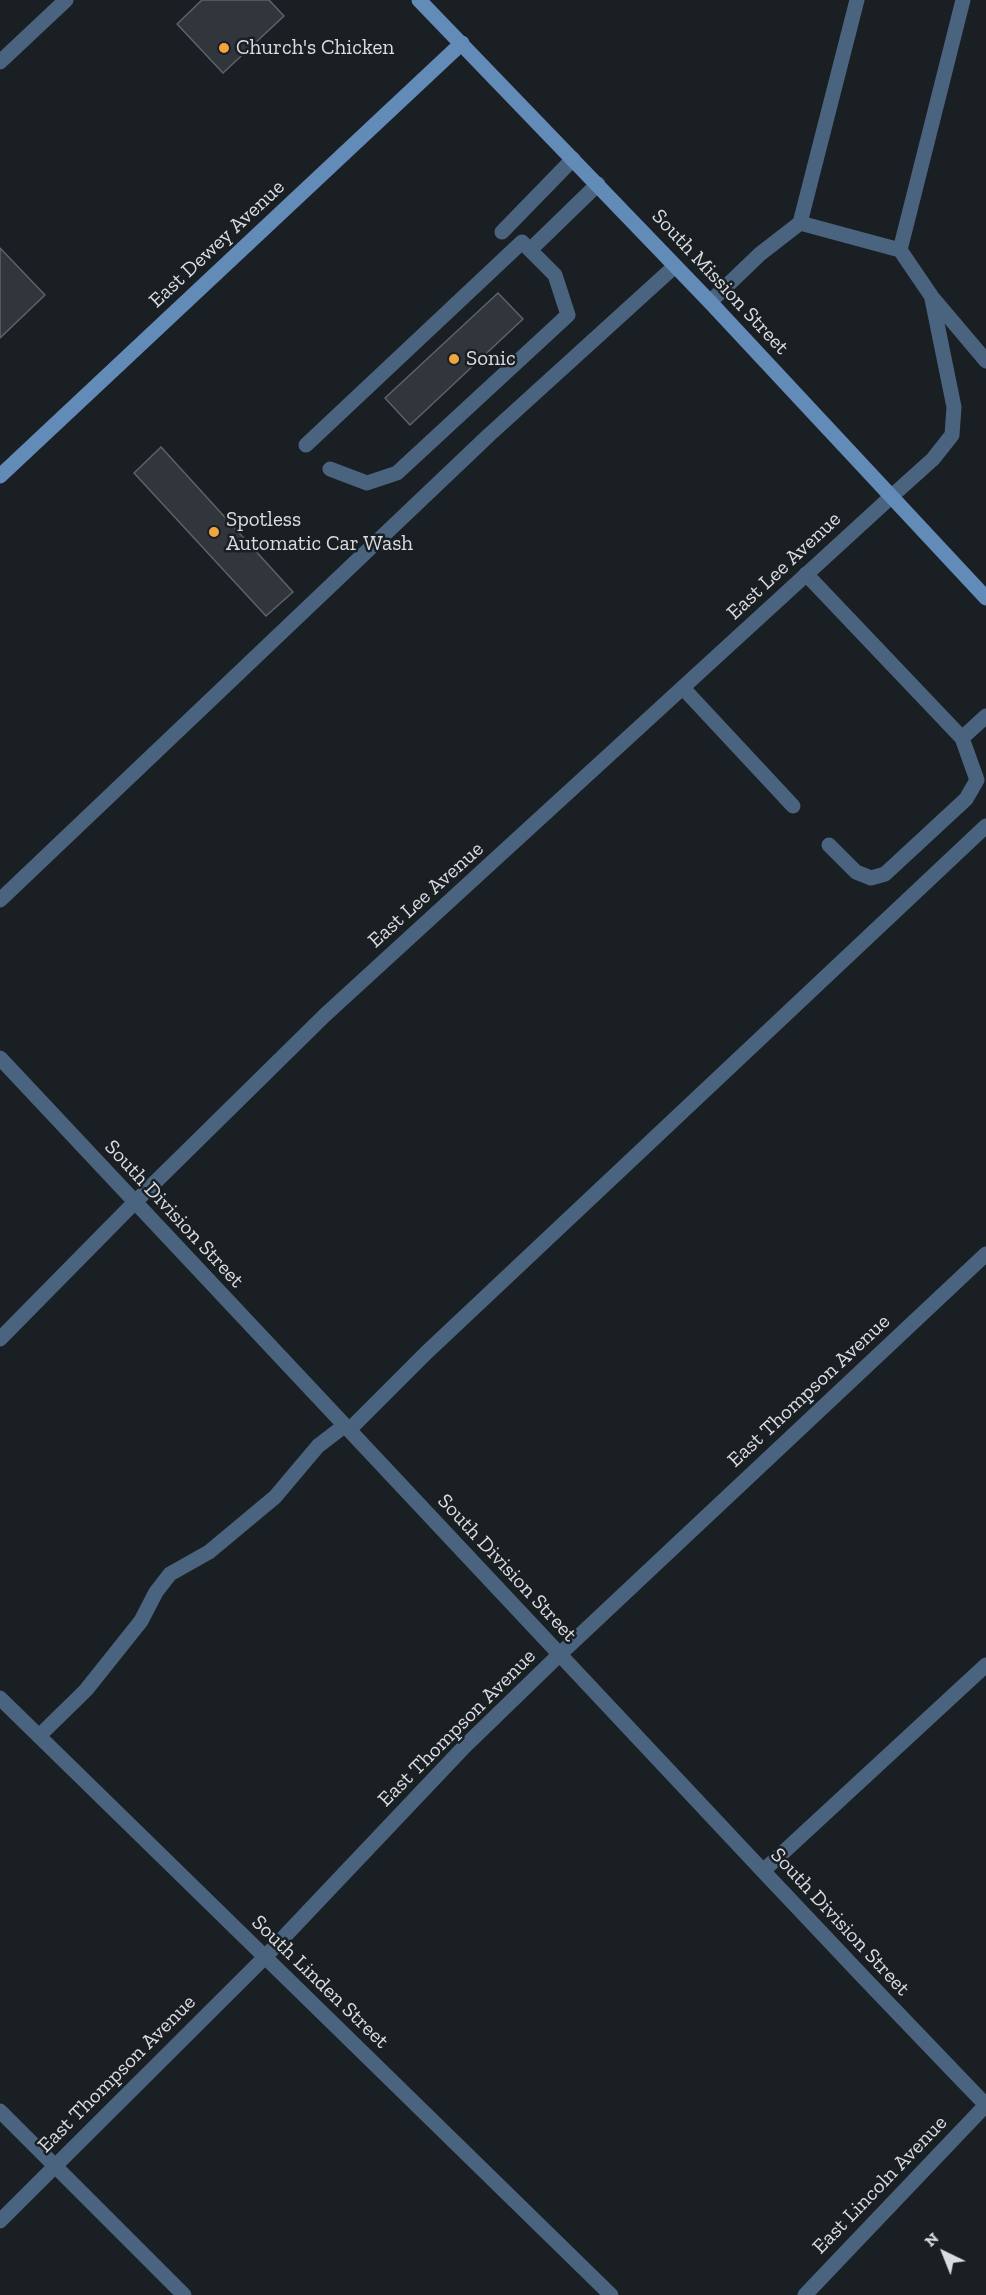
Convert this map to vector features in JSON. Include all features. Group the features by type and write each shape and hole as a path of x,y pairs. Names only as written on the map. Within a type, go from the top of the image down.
{"main road":[{"name":"South Mission Street","path":"419,0 893,495 986,598"},
{"name":"East Dewey Avenue","path":"0,476 462,44"}],"street":[{"path":"0,62 66,0"},
{"path":"710,302 760,254 800,223 857,0"},
{"path":"900,250 963,0"},
{"path":"502,232 573,159"},
{"path":"530,250 597,184"},
{"path":"800,223 900,250 932,297 986,361"},
{"path":"306,445 522,242 555,275 568,315 397,473 367,483 330,470"},
{"path":"0,900 480,443 675,266"},
{"name":"East Lee Avenue","path":"0,1339 325,1015 933,459 952,435 954,407 932,297"},
{"path":"806,574 962,738 977,780 966,799 885,873 871,878 856,872 829,845"},
{"path":"683,688 793,806"},
{"path":"962,738 986,716"},
{"path":"39,1736 86,1690 141,1621 156,1592 170,1574 209,1552 275,1497 318,1446 346,1428 986,826"},
{"name":"South Division Street","path":"0,1058 763,1871 986,2105"},
{"name":"East Thompson Avenue","path":"0,2221 265,1957 464,1747 986,1254"},
{"path":"763,1871 986,1665"},
{"name":"South Linden Street","path":"0,1698 611,2295"},
{"name":"East Lincoln Avenue","path":"805,2295 986,2105"},
{"path":"0,2111 183,2295"}],"building":[{"name":"Church's Chicken","path":"202,0 269,0 284,16 223,73 177,24"},
{"path":"0,248 45,295 0,338"},
{"name":"Sonic","path":"498,293 523,319 410,425 385,398"},
{"name":"Spotless Automatic Car Wash","path":"161,447 293,592 266,616 134,473"}],"place":[{"name":"Church's Chicken","path":"224,48"},
{"name":"Sonic","path":"454,359"},
{"name":"Spotless Automatic Car Wash","path":"214,532"}]}
